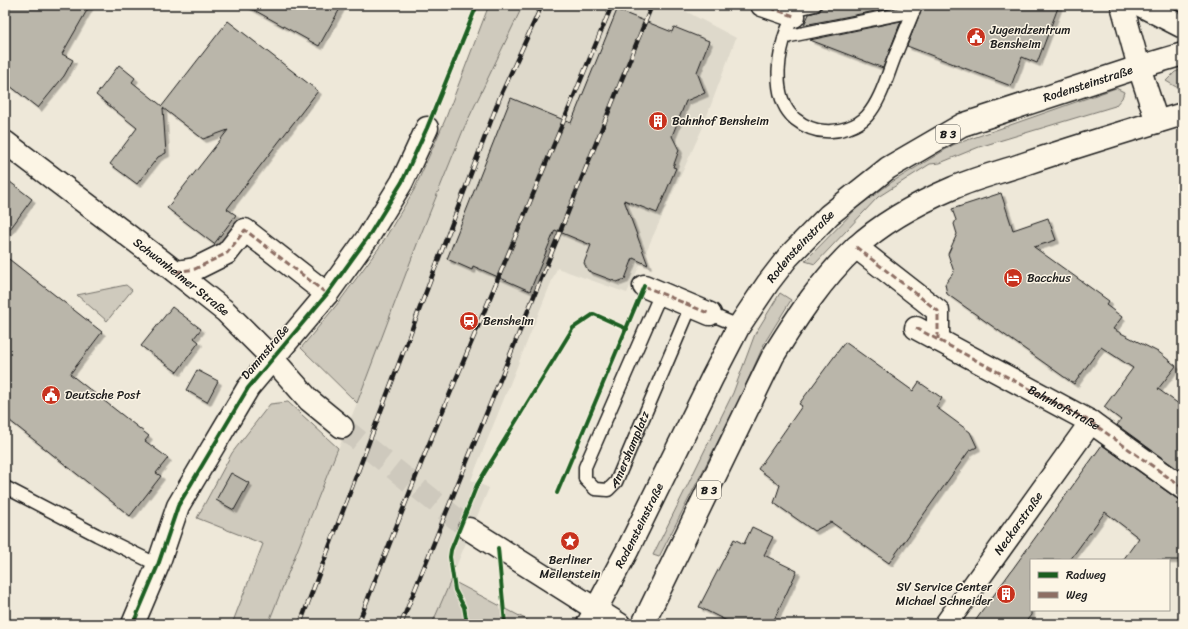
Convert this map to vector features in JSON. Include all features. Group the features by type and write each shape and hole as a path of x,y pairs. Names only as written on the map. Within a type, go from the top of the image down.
{"main road":[{"path":"762,5 796,10"},
{"path":"1122,5 1157,122"},
{"path":"1140,5 1183,27"},
{"name":"Rodensteinstraße","path":"592,617 739,326 768,283 788,257 829,215 888,168 962,125 1139,66 1183,54"},
{"name":"B 3","path":"643,624 773,356 810,299 828,275 856,247 901,214 954,188 1058,153 1183,114"},
{"name":"Dammstraße","path":"134,624 158,565 178,506 248,388 327,294 368,237 402,182 427,128"},
{"name":"Schwanheimer Straße","path":"5,142 225,310 272,358 309,400 342,427"},
{"path":"176,272 195,269 227,253 245,230 327,294"},
{"path":"856,247 938,311 938,340"},
{"name":"Amershamplatz","path":"653,290 710,314"},
{"name":"Bahnhofstraße","path":"916,328 1091,422 1183,488"},
{"name":"Neckarstraße","path":"946,624 1091,422"},
{"path":"469,529 592,617 619,624"}],"lane":[{"path":"815,5 796,10 785,37 778,68 779,87 783,103 790,115 808,128 830,132 844,129 866,117 874,107 884,86 915,8"},
{"path":"785,37 915,8"},
{"name":"Amershamplatz","path":"653,290 585,467 585,479 595,489 608,490 616,482 691,306"},
{"name":"Amershamplatz","path":"710,314 739,326"},
{"path":"5,488 158,565"}],"shaded area":[{"path":"489,5 523,5 464,128 419,239 357,403 301,348 339,302 381,245 414,190 445,120"},
{"path":"523,5 674,5 736,38 702,129 627,293 557,268 471,480 489,488 432,624 268,624 357,403 419,239 464,128"},
{"path":"1183,69 1183,91 1166,81 1175,72"},
{"path":"1116,88 1124,92 1122,98 1115,106 979,147 940,163 930,164 878,197 815,264 805,261 859,206 892,182 953,145"},
{"path":"126,285 132,290 107,321 77,295"},
{"path":"780,293 791,300 765,342 739,400 659,557 653,555 733,393 755,334"},
{"path":"288,402 338,448 268,624 232,624 263,544 197,518 232,453 270,404"},
{"path":"451,580 529,621 530,624 432,624"}],"building":[{"path":"5,5 90,5 62,54 73,60 64,76 38,108 5,82"},
{"path":"245,5 342,5 319,46"},
{"path":"822,5 906,5 804,25 809,14 820,11"},
{"path":"923,5 1059,5 1037,63 1022,57 1011,86 907,46"},
{"path":"617,10 672,32 674,27 709,41 697,72 705,93 686,101 672,136 679,150 673,167 676,168 657,213 624,200 648,265 633,258 625,279 617,282 588,271 584,263 591,245 555,230 530,291 473,266 472,270 447,259 511,98 571,123"},
{"path":"228,21 318,91 227,209 236,215 214,244 167,208 228,130 203,139 163,108 166,153 158,157 137,184 110,164 137,128 96,95 119,65 135,78 132,82 162,106"},
{"path":"901,21 883,68 810,40"},
{"path":"5,178 32,199 5,236"},
{"path":"1001,193 1013,230 1048,218 1056,240 1034,247 1109,301 1106,305 1122,317 1113,329 1160,353 1176,366 1158,389 1183,407 1183,473 1117,425 1121,420 1104,407 1133,368 1101,347 1074,384 947,294 945,284 954,272 948,254 957,234 954,224 956,220 952,209"},
{"name":"Deutsche Post","path":"5,256 102,332 70,374 149,436 145,441 168,458 156,473 161,476 130,516 5,417"},
{"path":"172,307 201,329 194,338 199,342 177,372 141,346"},
{"path":"845,342 913,391 919,382 942,398 936,407 970,432 977,447 969,451 889,563 831,522 814,531 774,503 780,485 758,469 802,406 799,404"},
{"path":"197,370 218,381 207,402 186,390"},
{"path":"1102,445 1176,498 1183,500 1183,560 1124,559 1139,538 1105,512 1071,559 1030,559 1031,615 1024,624 973,624"},
{"path":"231,473 249,483 234,510 216,500"},
{"path":"752,527 773,537 764,555 797,571 772,624 733,624 699,607 734,539 744,544"}],"tunnel":[{"path":"342,427 469,529"}],"railway":[{"path":"300,624 500,97 542,5"},
{"path":"358,624 424,456 612,5"},
{"path":"401,624 652,5"}],"marked path":[{"path":"762,5 794,16"},
{"path":"176,272 195,269 227,253 245,230 327,294"},
{"path":"856,247 938,311 938,340"},
{"path":"644,286 710,314"},
{"path":"916,328 1091,422 1183,488"}],"cycle path":[{"path":"133,624 158,565 178,506 248,388 327,294 368,237 402,182 427,128 477,5"},
{"path":"557,493 644,286"},
{"path":"467,624 464,607 455,590 450,557 451,550 477,485 573,328 594,314 627,329"},
{"path":"498,548 505,624"}],"place":[{"name":"Jugendzentrum Bensheim","path":"976,37"},
{"name":"Bahnhof Bensheim","path":"658,121"},
{"name":"Bacchus","path":"1013,278"},
{"name":"Bensheim","path":"469,321"},
{"name":"Deutsche Post","path":"51,395"},
{"name":"Berliner Meilenstein","path":"570,541"},
{"name":"SV Service Center Michael Schneider","path":"1006,594"}]}
